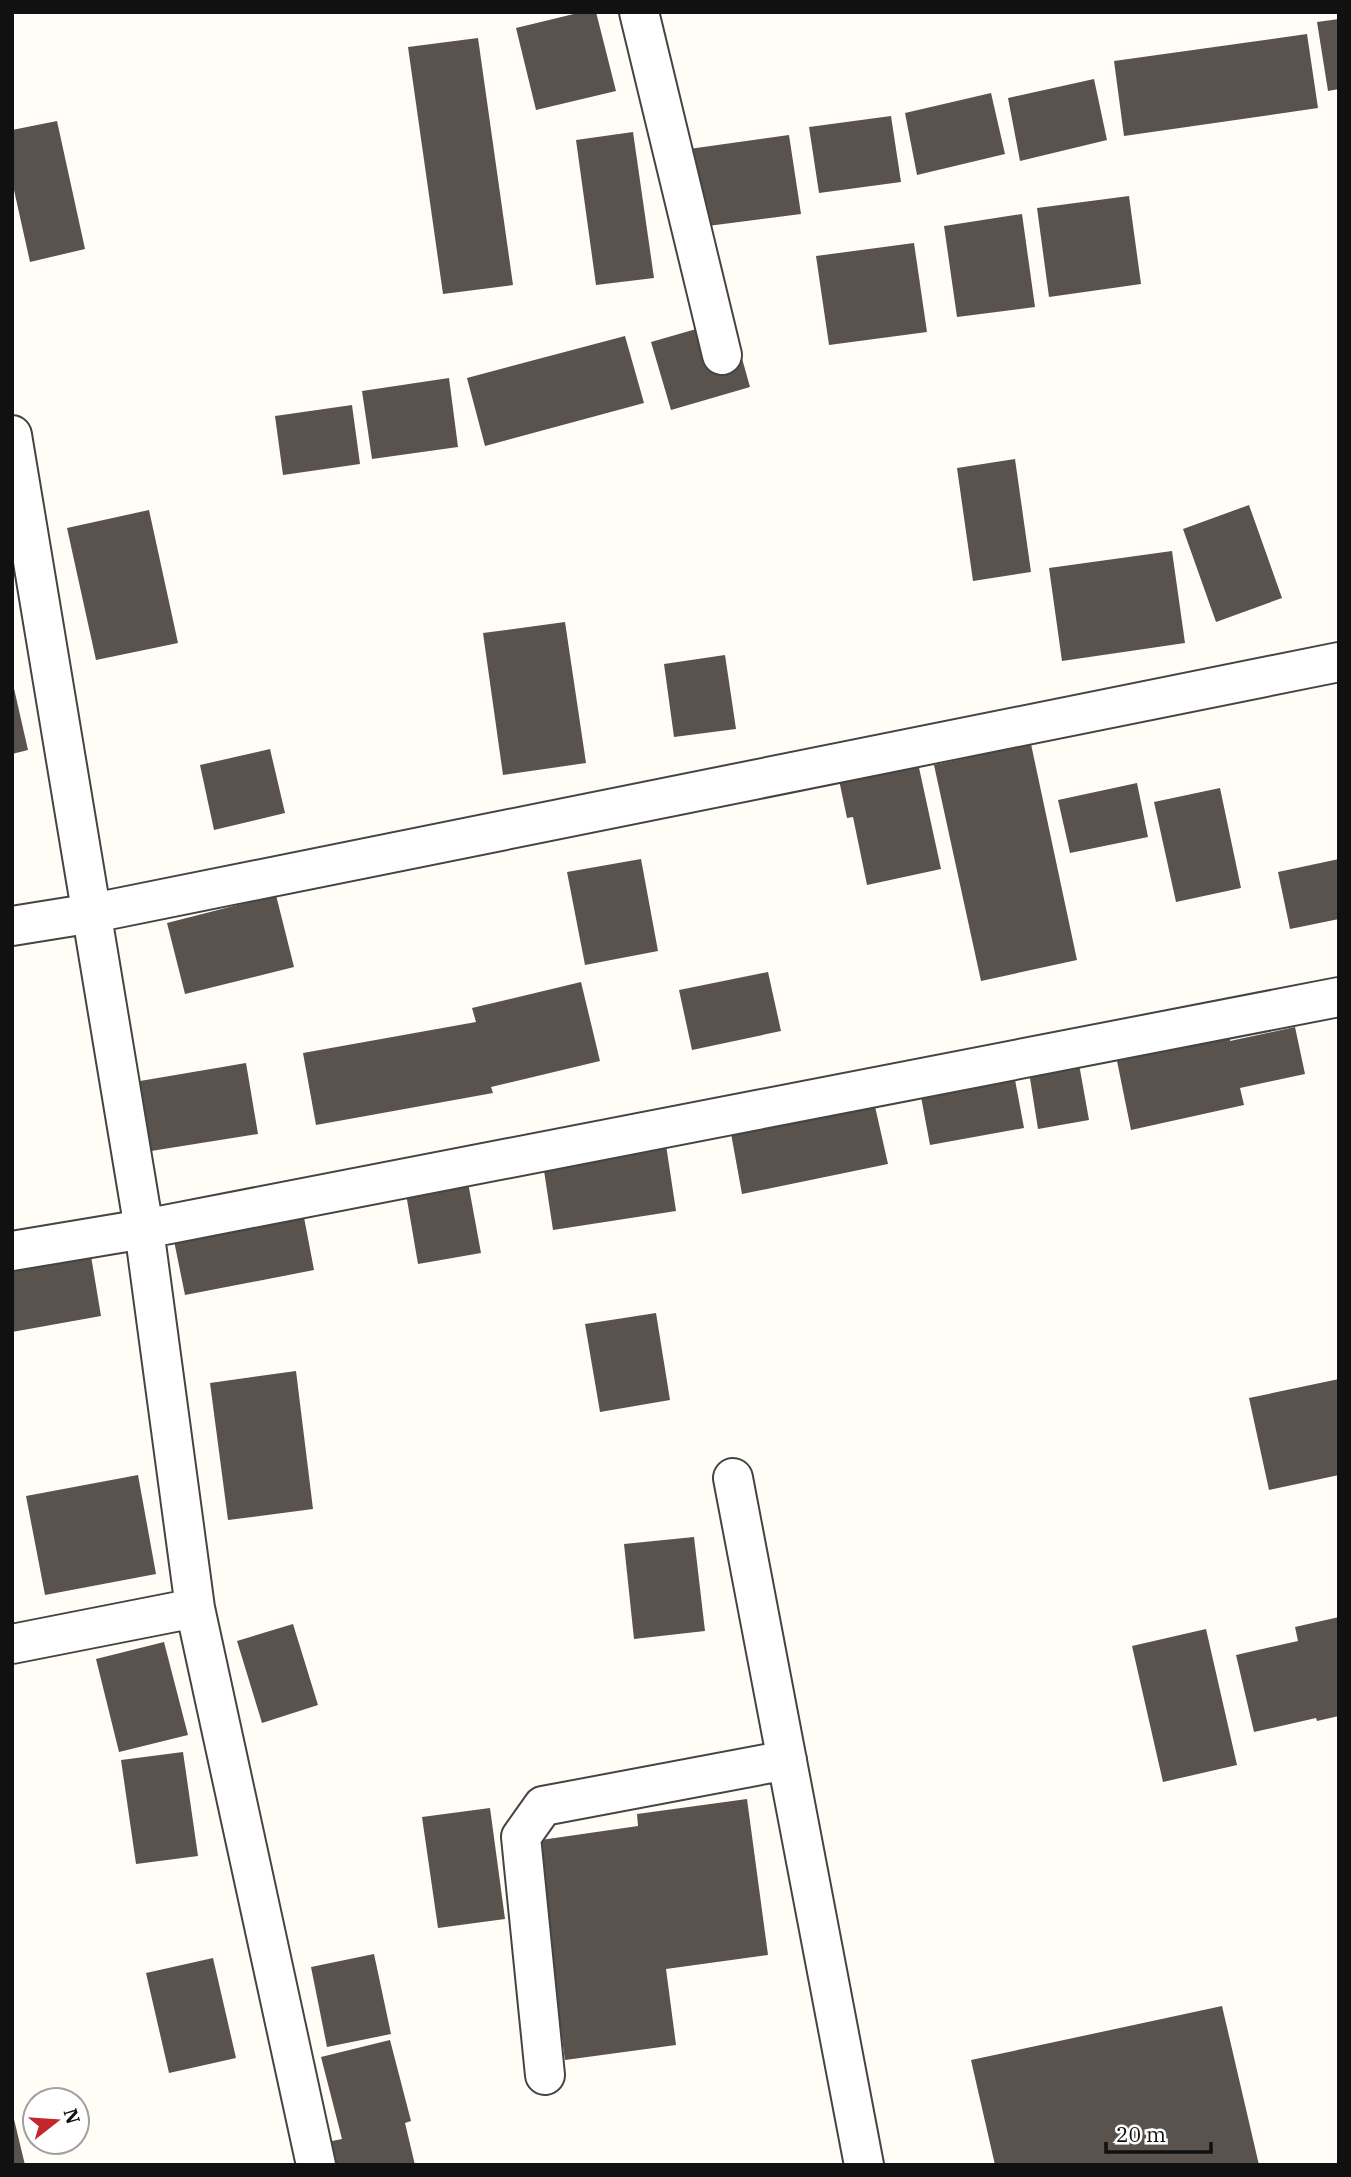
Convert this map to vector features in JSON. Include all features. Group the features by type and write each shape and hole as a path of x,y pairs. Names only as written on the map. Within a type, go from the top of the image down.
{"street":[{"path":"639,12 722,355"},
{"path":"12,435 16,480 93,913 144,1229 195,1608 316,2165"},
{"path":"12,926 93,913 1339,662"},
{"path":"12,1251 144,1229 1339,997"},
{"path":"733,1478 864,2165"},
{"path":"12,1644 195,1608"},
{"path":"545,2075 520,1837 543,1806 786,1760"}],"building":[{"path":"582,12 596,12 616,91 536,110 516,28"},
{"path":"1339,19 1339,89 1328,91 1317,22"},
{"path":"1307,34 1318,108 1124,136 1114,61"},
{"path":"478,38 513,285 443,294 408,47"},
{"path":"1094,79 1107,140 1020,161 1008,98"},
{"path":"991,93 1005,154 917,175 905,113"},
{"path":"891,116 901,182 819,193 809,127"},
{"path":"57,121 85,249 30,262 12,181 12,130"},
{"path":"633,132 654,278 596,285 576,140"},
{"path":"789,135 801,214 700,227 689,149"},
{"path":"1129,196 1141,284 1049,297 1037,208"},
{"path":"1022,214 1035,307 957,317 944,226"},
{"path":"914,243 927,332 829,345 816,256"},
{"path":"731,319 750,387 671,410 651,342"},
{"path":"625,336 644,403 485,446 467,378"},
{"path":"449,378 458,447 372,459 362,391"},
{"path":"352,405 360,464 283,475 275,416"},
{"path":"1015,459 1031,572 973,581 957,468"},
{"path":"1249,505 1282,598 1216,622 1183,529"},
{"path":"149,510 178,643 96,660 67,528"},
{"path":"1172,551 1185,643 1062,661 1049,568"},
{"path":"565,622 586,763 503,775 483,633"},
{"path":"725,655 736,729 674,737 664,664"},
{"path":"12,685 28,750 12,754"},
{"path":"1031,744 1077,960 981,981 934,765"},
{"path":"270,749 285,813 214,830 200,765"},
{"path":"918,763 941,869 867,885 853,817 847,818 839,780"},
{"path":"1137,783 1148,837 1070,853 1058,800"},
{"path":"1220,788 1241,888 1176,902 1154,802"},
{"path":"641,859 658,951 585,965 567,872"},
{"path":"1339,859 1339,919 1290,929 1278,872"},
{"path":"276,895 294,967 185,994 167,923"},
{"path":"768,972 781,1031 692,1050 679,990"},
{"path":"581,982 600,1061 491,1087 493,1093 316,1125 303,1053 476,1022 472,1008"},
{"path":"1295,1027 1305,1074 1240,1088 1244,1105 1131,1130 1117,1061 1230,1037 1230,1041"},
{"path":"246,1063 258,1134 151,1151 140,1081"},
{"path":"1079,1064 1089,1120 1038,1129 1029,1072"},
{"path":"1013,1069 1024,1128 930,1145 919,1086"},
{"path":"874,1102 888,1164 742,1194 730,1128"},
{"path":"666,1145 676,1211 553,1230 543,1164"},
{"path":"467,1177 481,1253 418,1264 405,1188"},
{"path":"299,1191 314,1270 185,1295 169,1216"},
{"path":"87,1232 101,1316 12,1332 12,1244"},
{"path":"656,1313 670,1400 600,1412 585,1324"},
{"path":"296,1371 313,1509 228,1520 210,1383"},
{"path":"1339,1379 1339,1475 1269,1490 1249,1398"},
{"path":"138,1475 156,1574 45,1595 26,1496"},
{"path":"694,1537 705,1631 634,1639 624,1544"},
{"path":"1339,1617 1339,1716 1317,1721 1316,1718 1254,1732 1236,1655 1298,1641 1295,1627"},
{"path":"293,1624 318,1705 262,1723 237,1641"},
{"path":"1206,1629 1237,1765 1163,1782 1132,1646"},
{"path":"164,1642 188,1735 119,1752 96,1659"},
{"path":"183,1752 198,1856 136,1864 121,1760"},
{"path":"747,1799 768,1955 666,1969 676,2045 565,2060 534,1841 638,1826 637,1814"},
{"path":"490,1808 505,1919 438,1928 422,1817"},
{"path":"374,1954 391,2034 327,2047 311,1967"},
{"path":"213,1958 236,2058 169,2073 146,1973"},
{"path":"1222,2006 1259,2165 995,2165 971,2060"},
{"path":"390,2040 411,2121 405,2123 415,2165 333,2165 327,2142 342,2139 321,2057"},
{"path":"13,2115 25,2165 12,2165"}]}
